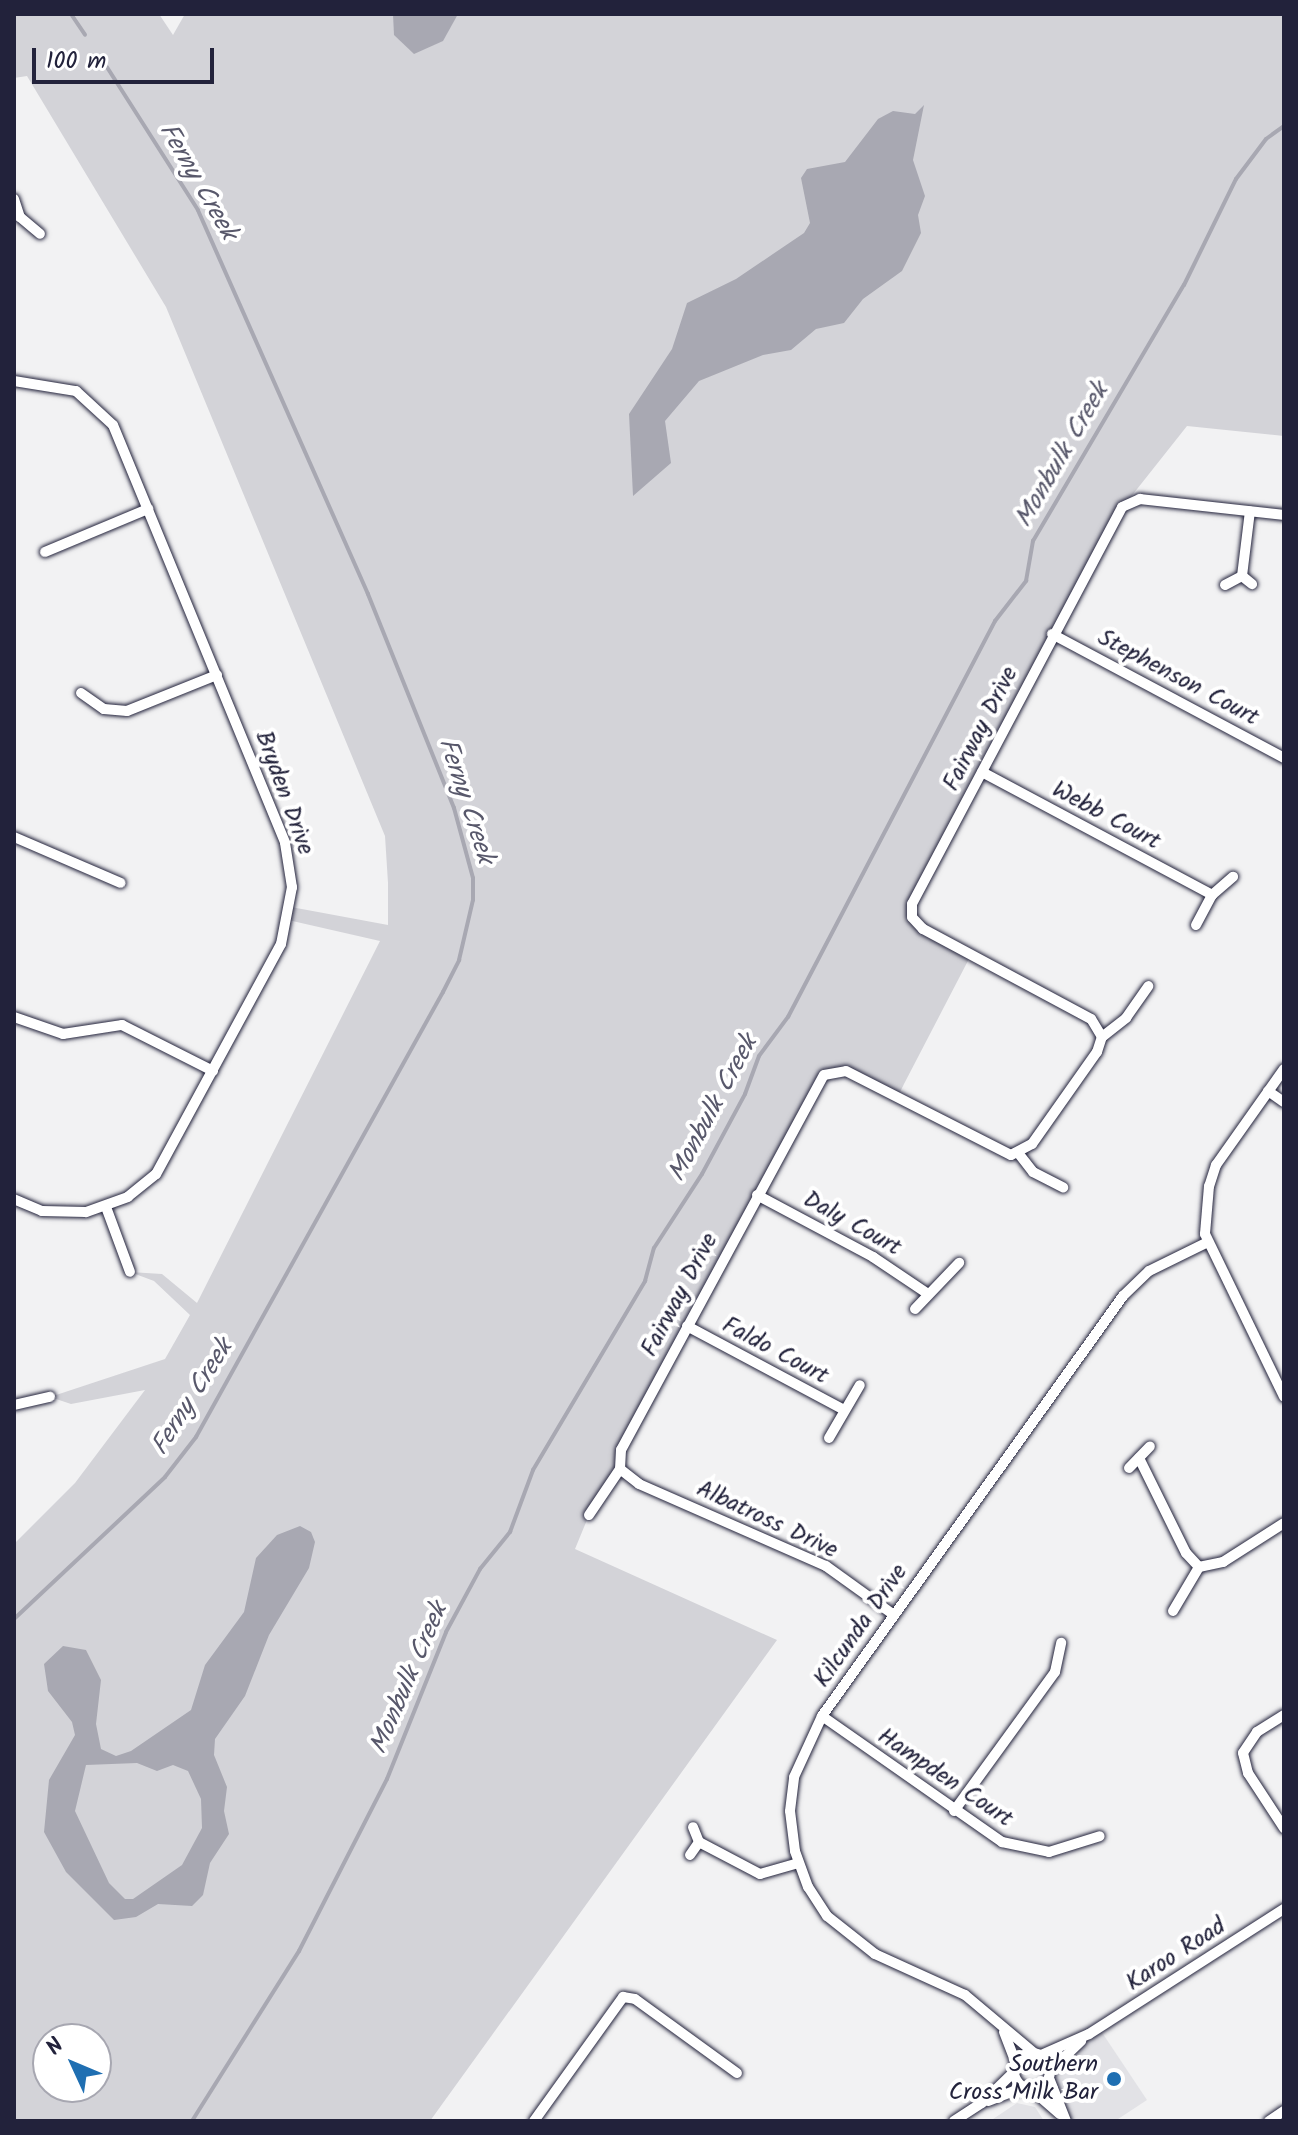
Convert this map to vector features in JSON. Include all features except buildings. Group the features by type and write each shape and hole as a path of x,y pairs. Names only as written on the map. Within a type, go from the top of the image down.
{"street":[{"path":"14,199 17,219 40,234"},
{"name":"Bryden Drive","path":"14,381 67,387 102,410 118,433 285,843 292,887 281,944 156,1174 106,1207 53,1212 14,1199"},
{"name":"Fairway Drive","path":"1102,1037 1091,1019 923,929 912,917 915,896 1052,634 1129,501 1284,515"},
{"path":"45,552 148,509"},
{"path":"1242,576 1250,511"},
{"path":"1242,576 1252,584"},
{"path":"1225,585 1242,576"},
{"name":"Stephenson Court","path":"1052,634 1284,758"},
{"path":"81,693 104,709 127,711 217,675"},
{"name":"Webb Court","path":"982,772 1212,895"},
{"path":"14,837 121,883"},
{"path":"1196,925 1212,895 1233,877"},
{"path":"1019,1154 1097,1052 1102,1037 1126,1018 1148,986"},
{"path":"14,1017 63,1034 122,1025 213,1071"},
{"name":"Fairway Drive","path":"589,1515 620,1469 621,1450 813,1088 831,1070 846,1071 1003,1153 1019,1154 1033,1172 1063,1187"},
{"path":"1282,1075 1212,1175 1206,1243 1220,1261 1284,1397"},
{"path":"1268,1091 1284,1102"},
{"name":"Daly Court","path":"757,1195 873,1257 925,1292"},
{"path":"106,1207 130,1272"},
{"name":"Kilcunda Drive","path":"1065,2120 1050,2074 1037,2053 954,1988 849,1936 818,1904 798,1863 791,1794 803,1747 822,1716 1132,1286 1206,1243"},
{"path":"915,1309 925,1292 959,1263"},
{"name":"Faldo Court","path":"687,1326 844,1410"},
{"name":"Faldo Court","path":"829,1438 860,1385"},
{"path":"14,1405 50,1397"},
{"path":"1129,1468 1150,1446"},
{"path":"1139,1458 1189,1558 1199,1567"},
{"name":"Albatross Drive","path":"620,1469 639,1484 826,1566 894,1615"},
{"path":"1173,1611 1199,1567 1223,1562 1284,1523"},
{"path":"954,1811 1055,1672 1061,1643"},
{"path":"1284,1715 1251,1738 1243,1753 1248,1773 1284,1828"},
{"name":"Hampden Court","path":"822,1716 991,1837 1022,1848 1055,1851 1100,1836"},
{"path":"693,1827 699,1842 760,1874 798,1863"},
{"path":"690,1855 699,1842"},
{"name":"Karoo Road","path":"1015,2068 1037,2053 1089,2034 1284,1909"},
{"path":"534,2121 623,1997 635,1999 737,2073"},
{"name":"Kilcunda Drive","path":"1001,2026 1015,2068 1028,2088 1065,2120"},
{"name":"Karoo Road","path":"1028,2088 1050,2074 1089,2034"},
{"path":"954,2121 982,2103 1015,2068"},
{"path":"982,2103 1028,2088"},
{"path":"1269,2121 1284,2111"}],"shaded area":[{"path":"14,14 159,14 173,35 185,14 1284,14 1284,436 1187,426 1126,503 915,896 912,917 971,955 897,1098 831,1070 589,1515 575,1549 777,1640 430,2121 14,2121 14,1544 75,1483 145,1390 71,1404 50,1397 165,1359 190,1315 154,1281 130,1272 162,1274 197,1303 380,941 288,920 291,907 388,925 385,836 166,307 27,76 14,78"},
{"path":"393,14 458,14 443,41 414,54 394,35"},
{"path":"924,105 913,160 925,196 918,215 921,233 902,271 863,299 844,323 816,329 791,350 763,355 699,381 665,421 671,463 633,496 629,414 672,349 687,303 736,279 804,233 810,223 801,178 807,169 845,162 878,119 893,111 915,114"},
{"path":"300,1526 311,1532 315,1542 309,1568 269,1635 245,1696 215,1739 214,1755 227,1787 224,1811 229,1834 210,1863 203,1895 192,1906 158,1904 136,1917 114,1920 66,1872 44,1832 49,1780 75,1735 72,1722 48,1691 44,1664 63,1646 86,1650 101,1680 96,1724 101,1749 116,1756 131,1751 191,1710 205,1665 244,1612 256,1558 277,1535","holes":["137,1763 157,1771 173,1765 188,1771 201,1799 202,1828 182,1865 133,1899 125,1899 109,1883 75,1811 86,1765"]},
{"path":"1099,2028 1147,2100 1115,2121 1066,2121 1051,2074"},
{"path":"1017,2103 1035,2107 1044,2121 990,2121"}],"waterway":[{"name":"Ferny Creek","path":"71,14 85,35"},
{"name":"Ferny Creek","path":"14,1619 165,1477 196,1437 443,992 459,960 473,900 473,878 454,808 368,594 198,210 107,67"},
{"name":"Monbulk Creek","path":"192,2121 299,1951 387,1779 446,1632 480,1569 510,1532 533,1470 645,1281 654,1248 702,1174 745,1094 759,1056 788,1017 995,621 1026,581 1033,541 1184,285 1236,179 1266,139 1284,126"}],"place":[{"name":"Southern Cross Milk Bar","path":"1114,2079"}]}
